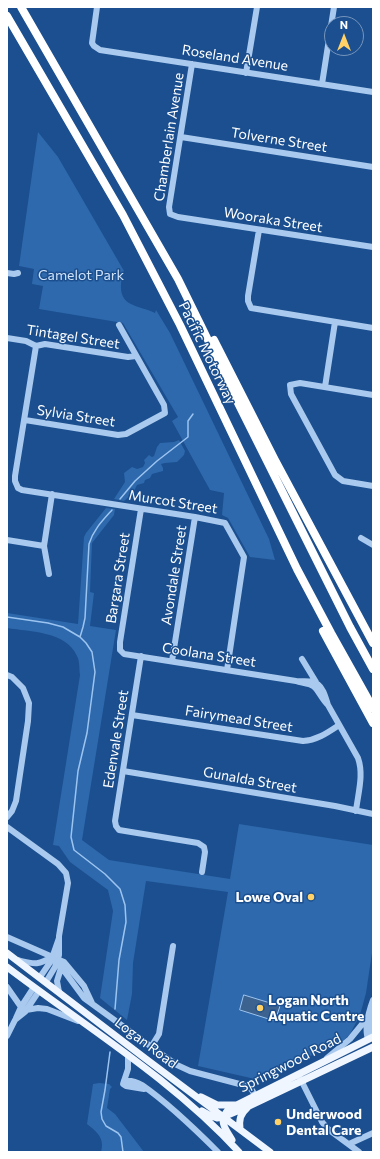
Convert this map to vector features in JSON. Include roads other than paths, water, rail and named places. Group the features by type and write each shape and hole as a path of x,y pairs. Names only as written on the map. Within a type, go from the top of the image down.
{"highway":[{"name":"Pacific Motorway","path":"21,7 178,279 237,402 373,670"},
{"name":"Pacific Motorway","path":"7,16 126,222 180,325 265,504 330,634 373,708"},
{"path":"178,279 196,304 275,460 373,643"},
{"path":"265,504 284,554 339,662 373,724"}],"main road":[{"name":"Logan Road","path":"7,953 270,1152"},
{"name":"Logan Road","path":"7,967 128,1055 187,1102 224,1135 239,1152"},
{"path":"37,989 43,979"},
{"path":"371,1038 373,1047"},
{"name":"Springwood Road","path":"223,1117 249,1106 257,1099 298,1073 371,1038"},
{"name":"Springwood Road","path":"223,1117 228,1109 302,1081 373,1047"},
{"path":"313,1066 313,1071 328,1068"},
{"path":"184,1088 217,1104 237,1105"},
{"path":"187,1102 211,1116 223,1117 224,1127 239,1152"},
{"path":"240,1129 239,1119 241,1114 249,1106"}],"street":[{"name":"Roseland Avenue","path":"97,7 92,40 94,46 100,50 373,92"},
{"path":"246,72 257,7"},
{"path":"322,84 334,7"},
{"name":"Chamberlain Avenue","path":"170,214 169,207 192,64"},
{"name":"Tolverne Street","path":"181,137 373,168"},
{"name":"Wooraka Street","path":"170,214 178,217 373,247"},
{"path":"259,230 248,296 249,306 255,310 373,328"},
{"path":"7,273 18,273"},
{"path":"325,387 335,322"},
{"path":"119,325 136,356"},
{"name":"Tintagel Street","path":"7,338 26,341 36,346 45,344 128,357 136,356"},
{"path":"25,420 36,346"},
{"name":"Sylvia Street","path":"25,420 118,435 126,434 165,412 164,404 136,356"},
{"path":"373,395 300,383 290,385 291,394 336,475 343,481 373,486"},
{"name":"Murcot Street","path":"25,420 15,476 18,488 22,490 225,523 244,557 227,670"},
{"path":"49,574 44,546 52,494"},
{"name":"Bargara Street","path":"120,650 141,509"},
{"name":"Avondale Street","path":"172,661 195,517"},
{"path":"361,538 373,545"},
{"path":"7,540 44,546"},
{"name":"Coolana Street","path":"120,650 124,654 314,684"},
{"name":"Edenvale Street","path":"141,656 115,821 116,826 119,830 198,843 204,847 205,852 202,872"},
{"path":"302,659 314,684 322,691 328,705 358,758 361,776 356,811"},
{"path":"306,681 309,678 309,671"},
{"path":"7,675 12,677 23,688 29,703 28,721 16,801 12,811 7,817"},
{"name":"Coolana Street","path":"296,681 306,681 314,684"},
{"name":"Fairymead Street","path":"132,715 303,742 320,737 339,725"},
{"name":"Gunalda Street","path":"123,771 335,806 373,814"},
{"path":"7,827 58,864 66,873 68,883 59,936 56,944 57,981 59,992"},
{"name":"Logan Road","path":"7,937 65,964 82,984 92,1003 171,1061 197,1073 247,1086 257,1099"},
{"path":"152,1047 159,1034 173,946"},
{"path":"17,960 37,964 57,961"},
{"path":"43,979 57,961"},
{"path":"7,987 23,1008"},
{"path":"7,1036 16,1018 37,989"},
{"path":"371,1038 366,1033 368,1017 373,1000"},
{"path":"23,1008 49,1010 81,1022"},
{"path":"371,1038 373,1012"},
{"path":"322,1061 350,1039 368,1017"},
{"path":"128,1055 128,1069 123,1084 149,1091 181,1117 218,1152"},
{"path":"298,1073 322,1122 359,1152"},
{"path":"349,1144 373,1132"}],"waterway":[{"path":"120,499 135,481 157,461 188,437 188,421 193,414"},
{"path":"80,637 85,618 89,544 102,521 112,510"},
{"path":"7,617 48,623 63,627 80,637 92,652 95,672 87,733 78,771 71,837 74,850 105,874 120,889 125,905 126,922 119,960 115,1009"},
{"path":"110,1052 101,1112 102,1119 106,1126 118,1133 121,1137 123,1152"}],"place":[{"name":"Lowe Oval","path":"311,897"},
{"name":"Logan North Aquatic Centre","path":"260,1008"},
{"name":"Underwood Dental Care","path":"278,1122"}],"park label":[{"name":"Camelot Park","path":"81,275"}]}
